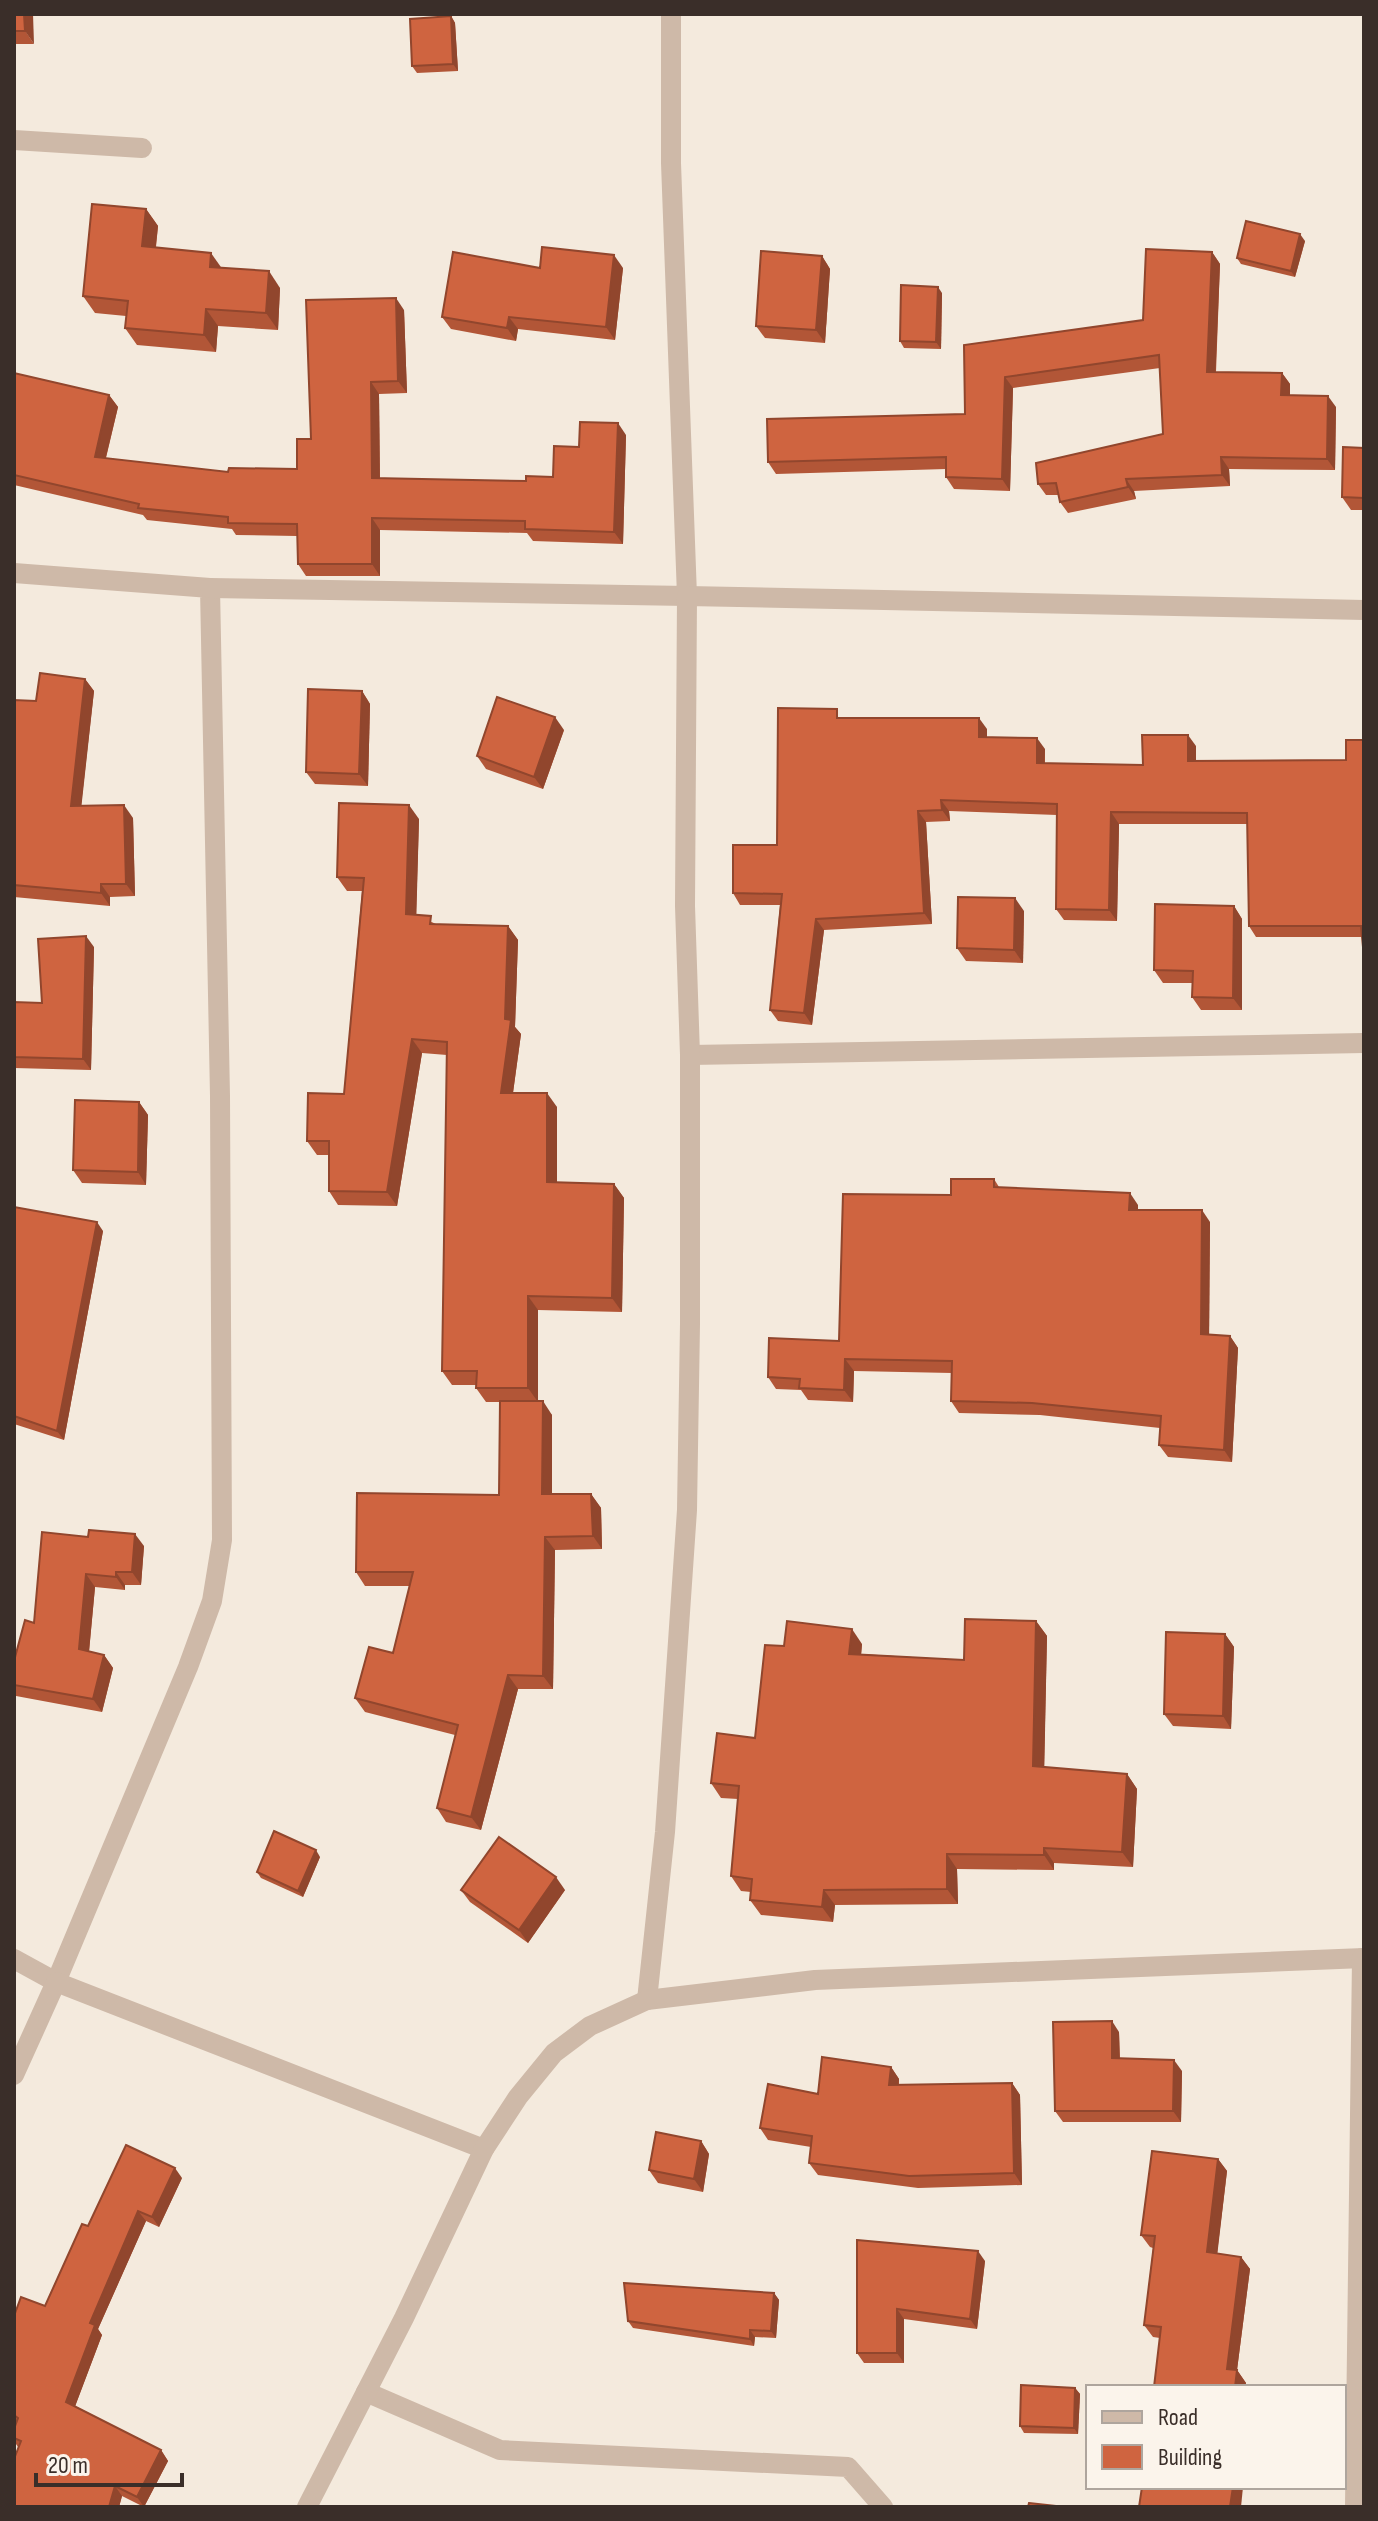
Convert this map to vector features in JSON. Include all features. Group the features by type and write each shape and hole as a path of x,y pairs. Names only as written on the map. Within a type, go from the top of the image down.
{"street":[{"path":"647,2000 665,1832 687,1510 690,1055 685,906 687,596 671,163 671,14"},
{"path":"14,140 142,148"},
{"path":"14,573 210,588 1364,610"},
{"path":"14,2075 188,1667 212,1601 222,1540 220,1096 210,588"},
{"path":"690,1055 1364,1043"},
{"path":"307,2507 484,2149 518,2097 554,2053 590,2026 647,2000 815,1980 1363,1958 1355,2507"},
{"path":"14,1959 56,1982 484,2149"},
{"path":"366,2392 500,2450 848,2467 883,2507"}],"building":[{"path":"14,14 24,14 25,31 14,31"},
{"path":"451,16 453,64 412,66 410,19"},
{"path":"92,204 146,209 142,246 211,253 210,267 269,271 266,313 206,309 204,335 125,328 128,301 83,296"},
{"path":"1246,221 1300,234 1291,271 1237,258"},
{"path":"542,247 614,255 606,327 509,317 507,328 442,317 453,252 540,268"},
{"path":"1146,249 1212,252 1207,372 1282,373 1281,395 1328,396 1327,459 1221,457 1222,475 1126,479 1128,487 1060,502 1056,483 1038,484 1036,463 1163,434 1159,355 1005,377 1002,479 946,477 946,457 768,462 767,419 965,414 964,345 1143,320"},
{"path":"761,251 822,256 816,330 756,326"},
{"path":"901,285 938,287 936,342 900,341"},
{"path":"396,298 398,381 371,382 372,478 526,481 526,476 553,477 554,446 579,447 580,422 618,423 614,532 525,529 525,521 372,518 372,564 298,564 297,524 228,523 228,517 138,508 139,504 14,475 14,373 109,395 95,457 228,472 229,468 297,469 297,439 311,439 306,300"},
{"path":"1343,447 1364,448 1364,498 1342,497"},
{"path":"40,673 85,679 71,806 124,805 126,884 101,884 101,893 14,885 14,700 36,701"},
{"path":"308,689 362,691 359,774 306,772"},
{"path":"497,697 555,717 534,777 477,756"},
{"path":"778,708 837,709 837,718 979,718 979,737 1037,738 1037,763 1143,765 1142,735 1188,735 1188,761 1346,760 1346,740 1364,740 1364,947 1361,926 1249,926 1247,813 1111,812 1109,910 1056,909 1057,804 941,800 942,810 918,811 924,913 816,919 804,1013 770,1010 782,894 733,893 733,845 777,845"},
{"path":"339,803 409,805 406,914 431,916 430,924 508,926 505,1019 511,1020 501,1093 547,1093 547,1182 614,1184 612,1298 528,1296 528,1388 476,1388 477,1371 442,1371 447,1042 412,1039 387,1192 329,1191 329,1141 307,1141 308,1093 344,1094 364,878 337,877"},
{"path":"958,897 1015,898 1014,950 957,948"},
{"path":"1155,904 1234,906 1233,998 1192,997 1193,971 1154,970"},
{"path":"86,936 83,1059 14,1057 14,1002 42,1003 38,939"},
{"path":"75,1100 139,1102 138,1172 73,1170"},
{"path":"951,1179 994,1179 994,1187 1130,1193 1129,1210 1202,1210 1201,1334 1230,1336 1224,1450 1159,1445 1161,1416 1032,1403 951,1401 952,1361 845,1359 844,1390 799,1388 800,1379 768,1377 769,1338 839,1341 843,1194 951,1195"},
{"path":"14,1207 97,1222 57,1431 14,1416"},
{"path":"500,1401 543,1401 542,1494 591,1494 593,1536 545,1537 543,1676 508,1675 471,1817 437,1808 458,1725 355,1698 369,1647 393,1653 413,1572 356,1572 357,1493 499,1495"},
{"path":"89,1530 135,1534 132,1572 116,1572 116,1577 86,1574 79,1649 104,1655 93,1699 14,1685 14,1661 25,1620 34,1623 42,1532 88,1537"},
{"path":"965,1619 1036,1621 1033,1766 1127,1774 1122,1852 1044,1848 1044,1855 947,1854 947,1889 824,1890 822,1907 750,1900 752,1879 731,1876 739,1786 711,1783 717,1733 755,1738 765,1645 784,1646 787,1621 852,1629 849,1654 964,1660"},
{"path":"1166,1632 1225,1634 1223,1716 1164,1714"},
{"path":"274,1831 316,1850 298,1891 257,1872"},
{"path":"499,1837 556,1877 519,1930 461,1890"},
{"path":"1112,2021 1112,2058 1174,2060 1173,2111 1055,2111 1053,2022"},
{"path":"822,2057 891,2067 889,2085 1012,2083 1014,2173 909,2176 809,2163 812,2136 760,2128 768,2084 818,2094"},
{"path":"656,2132 701,2141 694,2179 649,2170"},
{"path":"126,2145 175,2168 152,2217 138,2211 90,2323 95,2325 66,2402 161,2450 137,2497 115,2486 109,2507 14,2507 14,2459 21,2441 14,2438 18,2418 14,2415 14,2316 21,2297 45,2306 82,2224 88,2226"},
{"path":"1152,2151 1218,2159 1207,2252 1241,2257 1227,2369 1237,2370 1235,2385 1154,2385 1161,2327 1144,2325 1155,2236 1141,2235"},
{"path":"857,2240 978,2251 970,2319 897,2309 897,2353 857,2353"},
{"path":"624,2283 774,2293 771,2331 750,2330 750,2339 628,2321"},
{"path":"1021,2385 1075,2388 1074,2428 1020,2426"},
{"path":"1142,2489 1233,2489 1230,2507 1139,2507"},
{"path":"1029,2503 1065,2507 1028,2507"}]}
